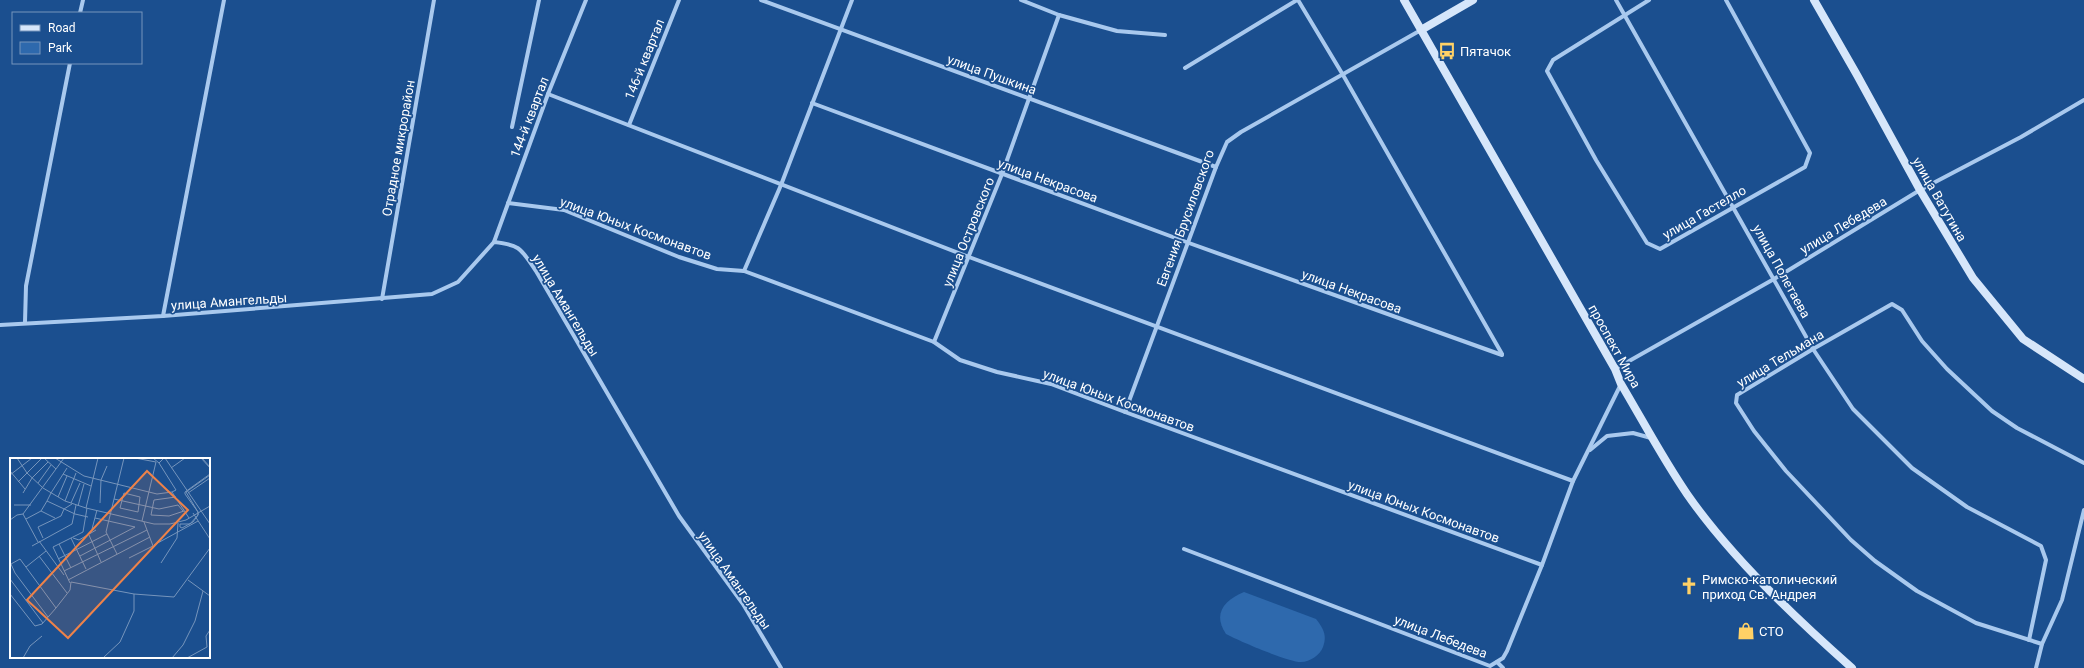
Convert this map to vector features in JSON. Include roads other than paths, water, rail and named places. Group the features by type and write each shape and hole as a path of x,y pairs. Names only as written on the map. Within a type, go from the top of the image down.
{"main road":[{"name":"проспект Мира","path":"1404,0 1615,369 1621,384 1687,494 1713,527 1809,631 1852,668"},
{"name":"Евгения Брусиловского","path":"1421,30 1473,0"},
{"name":"улица Ватутина","path":"1814,0 1920,190 1973,278 2023,339 2084,379"}],"street":[{"path":"80,12 83,0"},
{"path":"163,316 224,0"},
{"name":"Отрадное микрорайон","path":"382,299 434,0"},
{"path":"512,127 539,0"},
{"name":"144-й квартал","path":"494,242 548,94 586,0"},
{"name":"146-й квартал","path":"629,125 678,0"},
{"name":"улица Пушкина","path":"761,0 1216,167"},
{"path":"744,271 781,185 852,0"},
{"path":"1021,0 1059,15 1117,31 1165,35"},
{"path":"1185,68 1297,0"},
{"name":"улица Некрасова","path":"812,103 1189,243 1502,355 1344,75 1297,0"},
{"name":"улица Полетаева","path":"1616,0 1734,206 1813,348 1853,409 1912,468 1967,507 2041,546 2046,560 2029,640"},
{"name":"улица Гастелло","path":"1649,0 1624,14 1553,60 1547,71 1596,160 1647,243 1660,248 1805,167 1810,153 1726,0"},
{"name":"улица Островского","path":"934,342 1002,174 1059,15"},
{"name":"Евгения Брусиловского","path":"1125,412 1216,167 1227,142 1241,132 1421,30"},
{"path":"25,322 26,286 70,64"},
{"path":"548,94 781,185 969,256 1573,481"},
{"name":"улица Лебедева","path":"1615,369 1774,279 1920,190 2021,137 2084,100"},
{"name":"улица Юных Космонавтов","path":"508,203 564,210 679,257 717,269 744,271 934,342 960,360 997,372 1051,384 1542,565"},
{"name":"улица Амангельды","path":"0,325 25,322 163,316 432,294 458,282 494,242 514,245 526,256 679,516 743,604 782,668"},
{"name":"улица Тельмана","path":"2042,644 1976,624 1917,591 1875,561 1851,540 1786,471 1754,431 1736,403 1737,395 1813,348 1892,304 1902,310 1922,341 1947,369 1992,411 2018,428 2084,463"},
{"name":"улица Лебедева","path":"1184,549 1490,666 1497,662 1507,651 1542,565 1573,481 1621,384"},
{"name":"улица Лебедева","path":"1588,452 1607,436 1633,433 1653,438"},
{"path":"2036,668 2042,644 2062,600 2084,510"},
{"path":"1497,662 1503,668"}],"place":[{"name":"Пятачок","path":"1447,51"},
{"name":"Римско-католический приход Св. Андрея","path":"1689,586"},
{"name":"СТО","path":"1746,631"}]}
